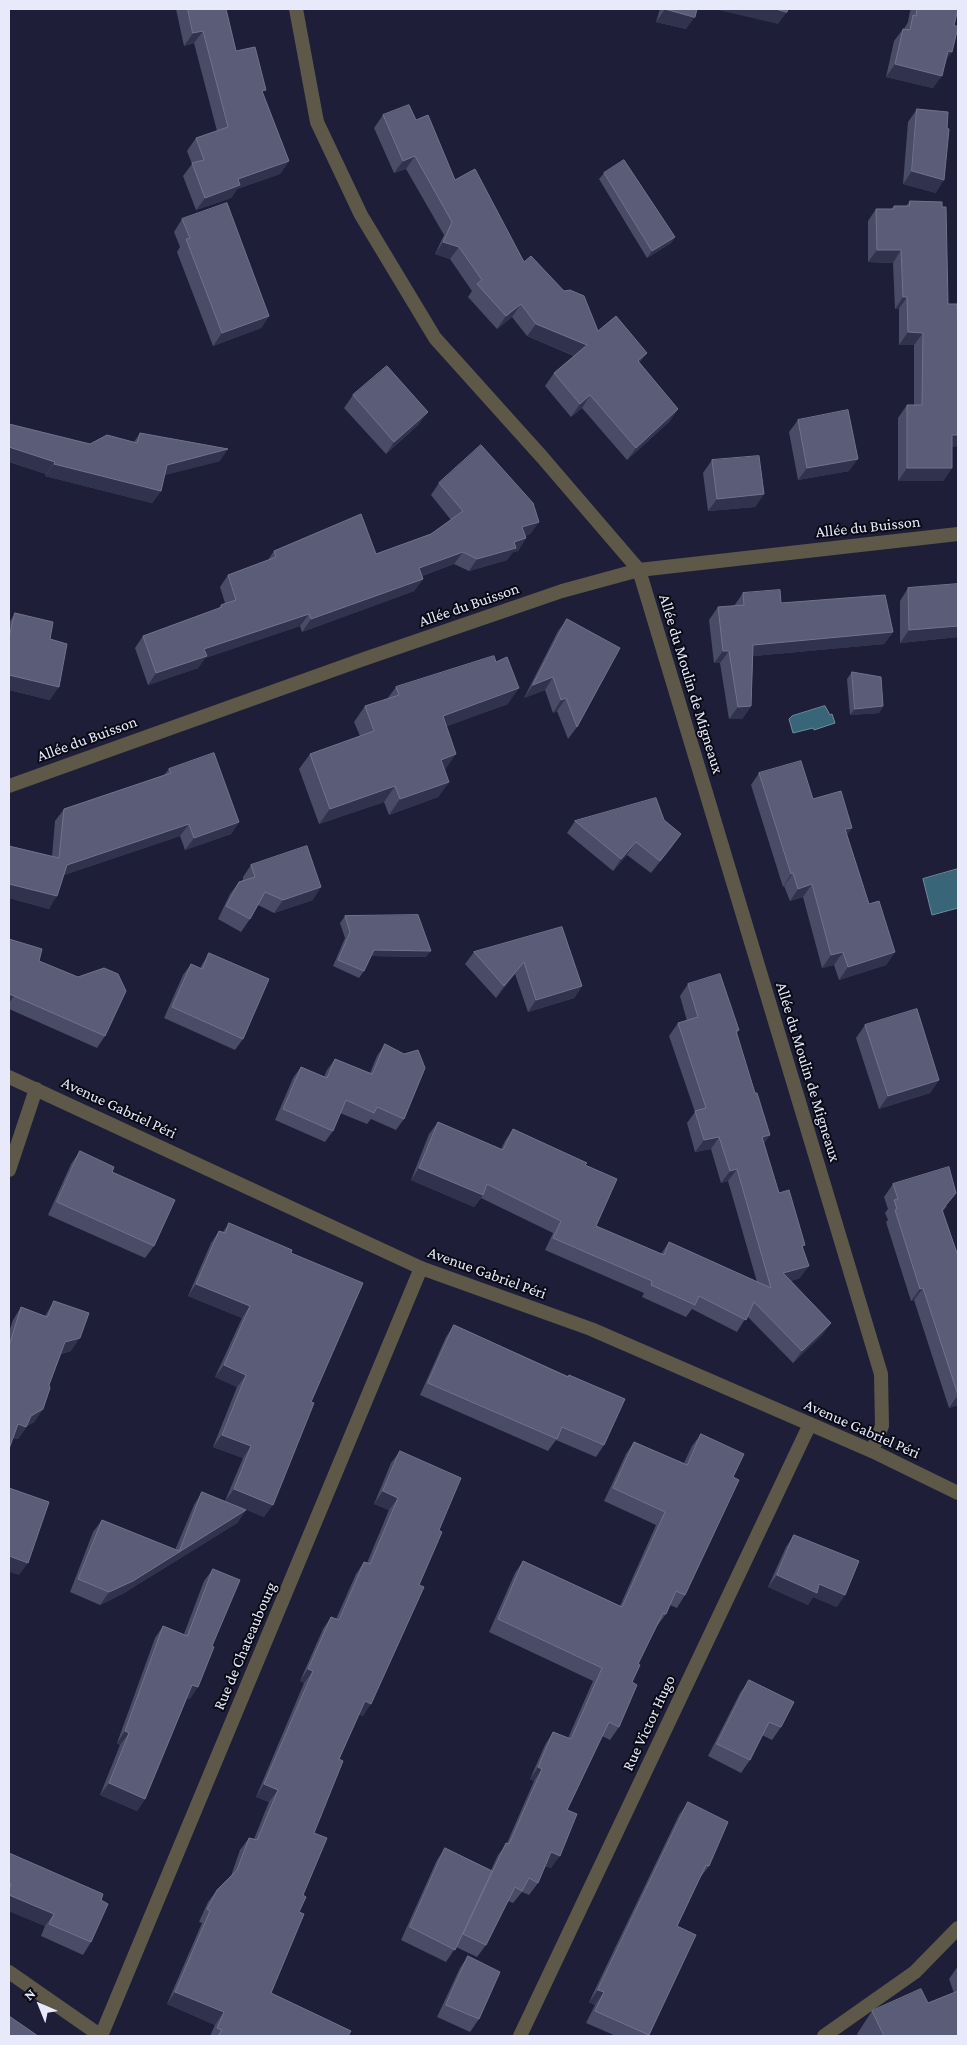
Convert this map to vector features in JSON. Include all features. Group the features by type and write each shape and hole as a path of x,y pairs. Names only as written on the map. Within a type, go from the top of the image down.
{"street":[{"name":"Allée du Moulin de Migneaux","path":"296,9 317,122 360,215 435,338 542,458 638,570 881,1374 882,1426 872,1451"},
{"name":"Allée du Buisson","path":"9,786 562,591 638,570 958,534"},
{"name":"Avenue Gabriel Péri","path":"9,1077 421,1268 591,1329 872,1451 958,1493"},
{"path":"9,1170 36,1089"},
{"name":"Rue de Chateaubourg","path":"101,2036 421,1268"},
{"name":"Rue Victor Hugo","path":"520,2036 810,1424"},
{"path":"824,2036 915,1972 958,1928"},
{"path":"9,1972 101,2036"}],"water":[{"path":"825,706 830,715 832,714 835,723 814,730 813,728 793,733 789,719 792,716"},
{"path":"958,869 958,908 932,915 923,879"}],"building":[{"path":"188,9 226,9 236,51 255,47 266,90 262,91 289,161 238,179 240,185 205,198 192,163 204,160 196,138 228,127 203,31 193,33"},
{"path":"665,9 697,9 695,17"},
{"path":"776,9 788,9 787,12"},
{"path":"917,9 958,9 954,25 958,27 952,52 948,51 942,76 895,64 903,29 910,30 913,15 916,16"},
{"path":"409,105 416,120 428,115 455,180 475,169 524,262 531,256 564,291 570,290 584,296 598,331 616,316 647,353 638,361 678,409 636,448 590,395 580,404 554,373 587,345 536,324 521,304 506,316 477,284 482,280 459,247 443,242 452,222 415,156 403,161 383,115"},
{"path":"917,109 948,112 947,128 949,129 944,180 912,171"},
{"path":"624,160 675,237 652,251 604,173"},
{"path":"910,201 942,202 942,207 946,207 948,304 957,304 958,332 958,435 952,435 952,468 907,468 907,405 922,405 923,333 908,332 907,297 903,297 901,250 877,250 876,209 894,209 894,206 909,206"},
{"path":"227,203 269,316 222,333 186,239 190,238 182,219"},
{"path":"387,366 428,412 394,442 353,395"},
{"path":"848,410 858,459 807,468 798,420"},
{"path":"9,424 90,444 107,435 137,443 140,433 228,449 167,465 161,491 54,464 55,462 9,447"},
{"path":"481,445 533,503 539,522 522,527 526,538 514,542 516,548 477,559 463,552 419,568 423,579 311,619 309,614 204,649 207,656 156,673 143,636 236,600 228,575 276,557 274,551 361,514 376,554 431,534 463,511 439,483"},
{"path":"759,456 764,494 717,499 712,460"},
{"path":"958,584 958,626 909,630 908,588"},
{"path":"780,590 781,603 885,595 893,632 753,645 751,706 738,707 729,651 723,651 718,607 744,605 743,593"},
{"path":"15,613 53,622 50,639 67,644 59,687 9,675 9,638"},
{"path":"567,619 620,648 577,727 566,698 561,700 553,677 533,685"},
{"path":"494,656 496,662 507,657 519,688 443,716 456,754 441,760 449,782 400,799 395,786 330,809 310,754 374,731 365,706 399,695 396,687"},
{"path":"852,672 881,677 883,706 855,709"},
{"path":"214,753 239,822 194,838 189,824 67,865 57,896 9,884 9,846 59,858 64,809 171,773 169,769"},
{"path":"801,761 813,799 841,791 852,828 845,829 869,904 879,901 895,952 848,967 843,952 831,955 812,884 798,889 793,873 791,874 759,773"},
{"path":"656,798 664,820 681,834 660,861 636,842 621,859 575,821"},
{"path":"307,846 321,887 283,900 265,892 250,919 226,906 239,882 255,877 251,865"},
{"path":"418,915 431,951 374,950 364,971 338,960 350,932 345,916"},
{"path":"562,927 582,986 536,1000 524,962 504,986 474,952"},
{"path":"9,939 42,949 39,961 78,977 104,968 118,974 126,991 105,1036 9,994"},
{"path":"209,953 269,979 243,1039 172,1007 191,964 202,969"},
{"path":"720,974 739,1030 736,1031 755,1093 757,1093 770,1135 762,1137 779,1193 789,1190 805,1245 802,1246 809,1266 783,1273 831,1323 802,1351 754,1302 746,1320 699,1296 695,1305 651,1285 652,1281 553,1238 561,1221 487,1184 483,1195 419,1168 438,1122 503,1150 513,1129 617,1179 596,1226 664,1255 669,1242 771,1288 737,1169 730,1171 719,1137 704,1140 695,1111 706,1108 678,1023 698,1017 688,984"},
{"path":"917,1009 939,1080 888,1096 865,1025"},
{"path":"385,1044 404,1054 418,1050 425,1068 404,1119 377,1107 374,1113 346,1100 333,1131 283,1109 301,1067 327,1078 335,1059 372,1074"},
{"path":"80,1151 114,1167 112,1172 175,1200 154,1246 57,1202"},
{"path":"949,1167 956,1193 942,1210 958,1256 958,1395 923,1288 920,1289 895,1210 897,1209 894,1200 898,1199 893,1184"},
{"path":"229,1223 292,1250 291,1253 363,1283 311,1402 314,1403 273,1505 234,1489 251,1446 222,1435 246,1375 224,1365 250,1306 196,1284 219,1231 225,1233"},
{"path":"54,1301 89,1313 80,1338 65,1342 49,1385 50,1388 43,1409 31,1416 26,1427 18,1424 9,1449 9,1346 21,1307 47,1317"},
{"path":"454,1325 568,1377 569,1375 625,1399 604,1445 562,1427 557,1439 428,1383"},
{"path":"701,1434 744,1454 733,1477 739,1480 685,1595 676,1591 666,1614 663,1613 638,1664 640,1665 632,1682 637,1685 619,1727 609,1722 567,1810 577,1814 560,1856 551,1852 538,1883 529,1878 522,1891 515,1887 486,1945 463,1934 506,1843 509,1844 542,1769 538,1767 553,1732 571,1739 602,1668 498,1619 523,1561 622,1607 665,1512 613,1488 634,1442 687,1465"},
{"path":"400,1451 461,1478 439,1530 442,1532 419,1585 424,1587 371,1704 365,1701 339,1759 343,1761 314,1833 327,1838 303,1895 306,1897 299,1912 304,1914 271,1993 351,2031 348,2036 218,2036 222,2030 217,2028 224,2012 175,1992 210,1911 207,1909 217,1890 237,1870 249,1838 257,1840 278,1790 264,1784 313,1671 308,1669 331,1617 339,1620 364,1562 370,1564 398,1498 383,1491"},
{"path":"9,1488 49,1502 28,1563 9,1556"},
{"path":"202,1492 246,1510 133,1581 109,1592 78,1579 102,1520 179,1551"},
{"path":"794,1535 859,1561 845,1595 819,1584 817,1593 777,1575"},
{"path":"213,1569 240,1580 212,1646 214,1647 198,1687 192,1685 145,1799 109,1783 129,1733 125,1731 163,1626 187,1636"},
{"path":"749,1680 794,1702 781,1727 769,1722 750,1760 717,1744"},
{"path":"688,1802 728,1822 709,1866 706,1865 677,1926 696,1935 649,2035 595,2011 604,1992 598,1990"},
{"path":"445,1848 492,1871 455,1950 410,1927"},
{"path":"9,1853 103,1894 101,1900 108,1904 91,1942 49,1924 54,1914 9,1895 11,1884 9,1883"},
{"path":"468,1956 500,1972 479,2019 446,2005"},
{"path":"921,1989 928,2003 958,1991 958,2036 884,2036 872,2011"},
{"path":"9,2016 38,2036 9,2036"}]}
